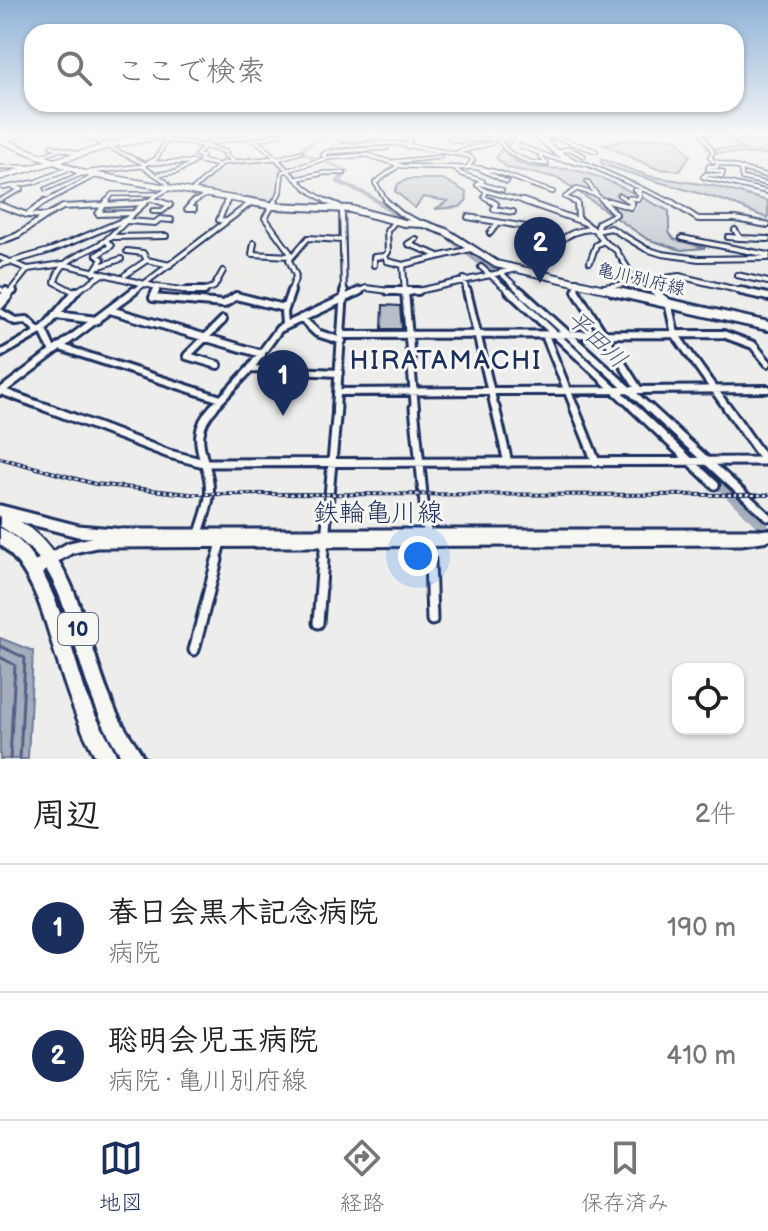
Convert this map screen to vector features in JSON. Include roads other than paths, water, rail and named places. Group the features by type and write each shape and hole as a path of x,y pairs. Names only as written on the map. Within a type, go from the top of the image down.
{"highway":[{"name":"10","path":"0,518 30,535 50,558 63,580 111,722 134,759"},
{"name":"10","path":"0,535 32,572 58,633 94,737 108,759"}],"main road":[{"path":"1,176 21,169"},
{"name":"亀川別府線","path":"70,169 274,206 341,208 417,224 446,232 468,250 489,261 768,326"},
{"name":"鉄輪亀川線","path":"0,511 96,533 198,538"},
{"name":"鉄輪亀川線","path":"32,572 50,558 83,543 325,537 741,539 763,535"}],"street":[{"path":"2,187 35,182 67,169"},
{"path":"46,189 85,173 118,169"},
{"path":"149,169 159,174 181,169"},
{"path":"192,191 214,169"},
{"path":"283,169 312,196 341,208 345,299 318,623"},
{"path":"291,255 280,241 277,230 265,218 280,192 282,172 293,169"},
{"path":"393,169 375,183 380,187 381,196 392,207 417,224"},
{"path":"457,169 483,181 479,183"},
{"path":"479,169 507,182"},
{"path":"492,169 553,192"},
{"path":"594,169 676,203 698,219 735,219 757,223 760,228 768,227"},
{"path":"710,169 723,172 722,176 706,174 703,177 768,192"},
{"path":"768,176 741,170 742,178 768,184"},
{"path":"296,179 324,173 344,173"},
{"path":"0,258 28,269 63,264 108,239 144,203 168,187 159,174"},
{"path":"27,215 48,199 96,175"},
{"path":"587,182 616,214 598,223 595,229"},
{"path":"479,183 477,185 486,191 544,207 595,229 603,241 616,250 621,262 668,302 675,334 766,461"},
{"path":"479,183 538,201"},
{"path":"0,202 22,189 2,187"},
{"path":"583,222 576,215 577,203 565,197 577,189 630,207 632,203 619,195"},
{"path":"628,198 640,198 634,190 655,194"},
{"path":"486,191 484,197 496,204 493,208 513,212"},
{"path":"93,219 112,194 160,194"},
{"path":"194,209 187,209 196,199 208,194"},
{"path":"226,221 219,220 223,205 230,198"},
{"path":"151,199 170,205 162,211 153,211"},
{"path":"0,202 27,215 46,216"},
{"path":"0,392 252,202"},
{"path":"0,242 18,235 58,208 144,203"},
{"path":"98,214 133,213"},
{"path":"521,226 526,215"},
{"path":"468,217 521,226 558,242"},
{"path":"0,265 52,250 127,220 155,223 160,219 171,220"},
{"path":"385,256 388,252 384,242 387,228 395,221"},
{"path":"490,233 497,224"},
{"path":"538,273 558,242 573,230 620,231 635,243 698,260 768,257"},
{"path":"735,230 740,238"},
{"path":"108,239 166,236"},
{"path":"728,237 768,239"},
{"path":"285,324 282,318 284,308 296,276 289,260 291,255 308,238 342,240"},
{"path":"682,238 768,257"},
{"path":"100,266 102,259 97,255 111,246 108,239"},
{"path":"416,239 408,244 437,255"},
{"path":"590,262 596,245 603,241"},
{"path":"254,243 252,254 291,255"},
{"path":"127,251 143,253 150,247"},
{"path":"385,256 387,261 403,265 468,250"},
{"path":"143,253 147,260"},
{"path":"374,265 374,257 385,256"},
{"path":"93,273 100,266 121,259"},
{"path":"125,275 147,260 170,265"},
{"path":"63,264 143,285 200,292 214,287 223,271"},
{"path":"63,264 55,282 74,292"},
{"path":"403,265 432,620"},
{"path":"481,267 497,274 568,335 768,517"},
{"path":"0,298 14,290 28,269"},
{"path":"198,538 210,495 198,439 204,418 250,369 273,335 285,324 366,288 407,293 517,269"},
{"path":"497,274 556,335 715,485"},
{"path":"0,354 41,331 74,292 101,275"},
{"path":"737,275 768,282"},
{"path":"604,287 679,276 768,297"},
{"path":"464,279 508,463"},
{"path":"577,281 576,294 606,334 639,390"},
{"path":"157,287 153,298 228,304 236,296 284,308"},
{"path":"0,288 14,290"},
{"path":"0,288 6,290 8,295"},
{"path":"191,302 200,292"},
{"path":"8,295 0,309 15,321 27,320 41,331 53,352"},
{"path":"110,310 262,354"},
{"path":"55,315 97,320"},
{"path":"723,334 726,316"},
{"path":"301,318 317,333 342,338 723,334 753,345 768,363"},
{"path":"218,365 187,356 223,320"},
{"path":"545,335 596,462"},
{"path":"60,347 221,399"},
{"path":"250,369 339,373"},
{"path":"338,392 768,389"},
{"path":"0,392 169,454 204,463 766,461"},
{"path":"194,650 222,538"}],"water":[{"path":"0,638 33,651 28,759 0,759"}],"waterway":[{"name":"平田川","path":"345,169 348,171 338,182 368,195 396,215 418,225"},
{"name":"平田川","path":"446,234 524,298 617,388"},
{"name":"平田川","path":"644,414 768,527"}],"railway":[{"path":"0,458 95,484 189,494 768,495"}],"place":[{"name":"聡明会児玉病院","path":"540,283"},
{"name":"春日会黒木記念病院","path":"283,416"}],"district":[{"name":"HIRATAMACHI","path":"446,360"}]}
